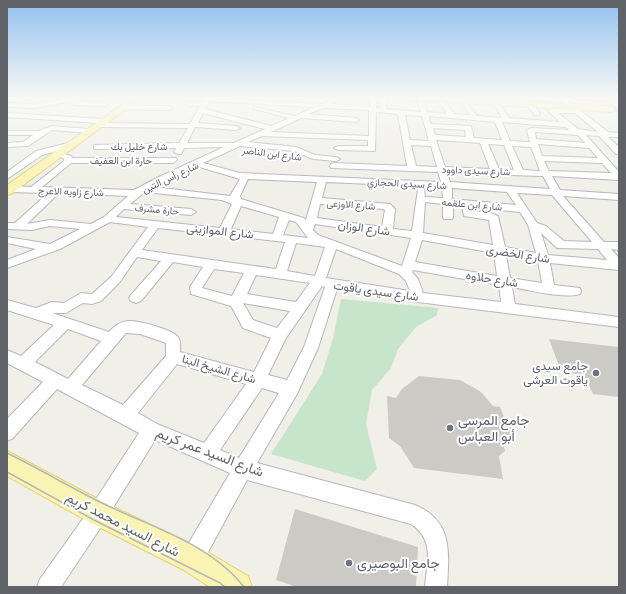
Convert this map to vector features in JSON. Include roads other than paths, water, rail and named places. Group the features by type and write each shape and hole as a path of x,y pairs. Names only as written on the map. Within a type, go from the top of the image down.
{"main road":[{"path":"8,190 76,141 98,133 102,126"},
{"name":"شارع السيد محمد كريم","path":"7,463 98,512 192,559 237,587"}],"street":[{"path":"41,126 44,131"},
{"path":"65,129 70,126"},
{"path":"88,126 98,133"},
{"path":"7,145 25,144 51,128 98,133 114,126"},
{"path":"162,179 191,126"},
{"path":"199,126 218,133"},
{"path":"212,126 236,128"},
{"path":"260,126 272,129"},
{"name":"شارع رأس التين","path":"7,264 50,248 93,227 108,219 139,191 279,126"},
{"path":"338,148 372,149 372,126"},
{"path":"404,126 412,168"},
{"path":"448,217 446,184 440,169 429,126 468,128 470,140"},
{"path":"501,126 506,134 506,142 519,172"},
{"path":"569,126 580,133 614,170"},
{"path":"596,126 619,152"},
{"path":"619,135 532,130 531,139 538,158 556,193 619,266"},
{"path":"7,133 44,131"},
{"path":"83,161 98,133"},
{"name":"شارع خليل بك","path":"98,133 111,141 181,146 237,146"},
{"path":"261,134 372,138"},
{"path":"308,231 316,201 335,163 340,137"},
{"path":"407,142 470,140 506,142 531,139 619,152"},
{"path":"483,140 495,171"},
{"path":"7,176 39,154 76,141"},
{"name":"شارع ابن الناصر","path":"237,146 251,152 311,157 335,163"},
{"path":"32,190 68,161 68,157 56,155"},
{"path":"538,158 614,170"},
{"name":"حارة ابن العفيف","path":"68,161 173,160"},
{"name":"شارع سيدى داوود","path":"335,163 412,168 545,173 614,170"},
{"name":"شارع سيدى الحجازي","path":"197,164 245,177 446,184 512,190 614,196"},
{"path":"224,232 237,204 235,196 245,177"},
{"path":"418,297 407,269 417,237 422,183"},
{"name":"شارع زاويه الاعرج","path":"8,190 139,191 223,197 300,220 305,224 308,231 314,237 332,244"},
{"path":"512,190 532,225 543,258 549,289"},
{"path":"12,226 56,191"},
{"path":"614,196 619,207"},
{"name":"شارع ابن علقمه","path":"420,199 523,209"},
{"name":"شارع الاوزعى","path":"316,201 386,206 390,209 386,232"},
{"path":"466,203 468,214 490,216 493,218 509,308"},
{"name":"حارة مشرف","path":"122,206 191,212"},
{"path":"277,238 285,216"},
{"name":"شارع الموازينى","path":"108,219 332,244"},
{"name":"شارع الوزان","path":"311,220 417,237"},
{"path":"12,226 32,227 50,223 93,227"},
{"path":"37,313 52,307 66,308 81,298 95,298 115,280 155,224"},
{"path":"532,225 542,228 561,245 619,246"},
{"name":"شارع الخضرى","path":"417,237 543,258 619,266"},
{"path":"280,274 292,239"},
{"path":"7,240 50,248"},
{"path":"192,559 243,468 291,389 311,348 332,244"},
{"name":"شارع حلاوه","path":"332,244 396,268 549,289 575,291"},
{"name":"شارع سيدى ياقوت","path":"135,253 280,274 325,283 418,297 619,322"},
{"path":"136,298 170,258"},
{"path":"211,264 195,290 237,300 300,308"},
{"path":"237,300 252,270"},
{"path":"207,454 258,380 280,335 300,308 325,283"},
{"path":"237,300 248,324 280,335"},
{"path":"7,305 37,313 112,340 7,432"},
{"path":"15,360 65,323"},
{"name":"شارع الشيخ البنا","path":"112,340 123,328 131,326 141,328 171,339 173,342 172,354 174,357 291,389"},
{"path":"125,415 174,357"},
{"name":"شارع السيد عمر كريم","path":"15,360 125,415 151,430 243,468 415,515 424,519 431,526 436,535 438,546 436,587"},
{"path":"48,587 151,430"}],"tram line":[{"path":"7,453 104,504 198,548 215,559 244,587"},
{"path":"7,472 94,520 220,583 225,587"}],"place":[{"name":"جامع سيدى ياقوت العرشى","path":"596,373"},
{"name":"جامع المرسى أبو العباس","path":"450,428"},
{"name":"جامع البوصيرى","path":"349,563"}]}
